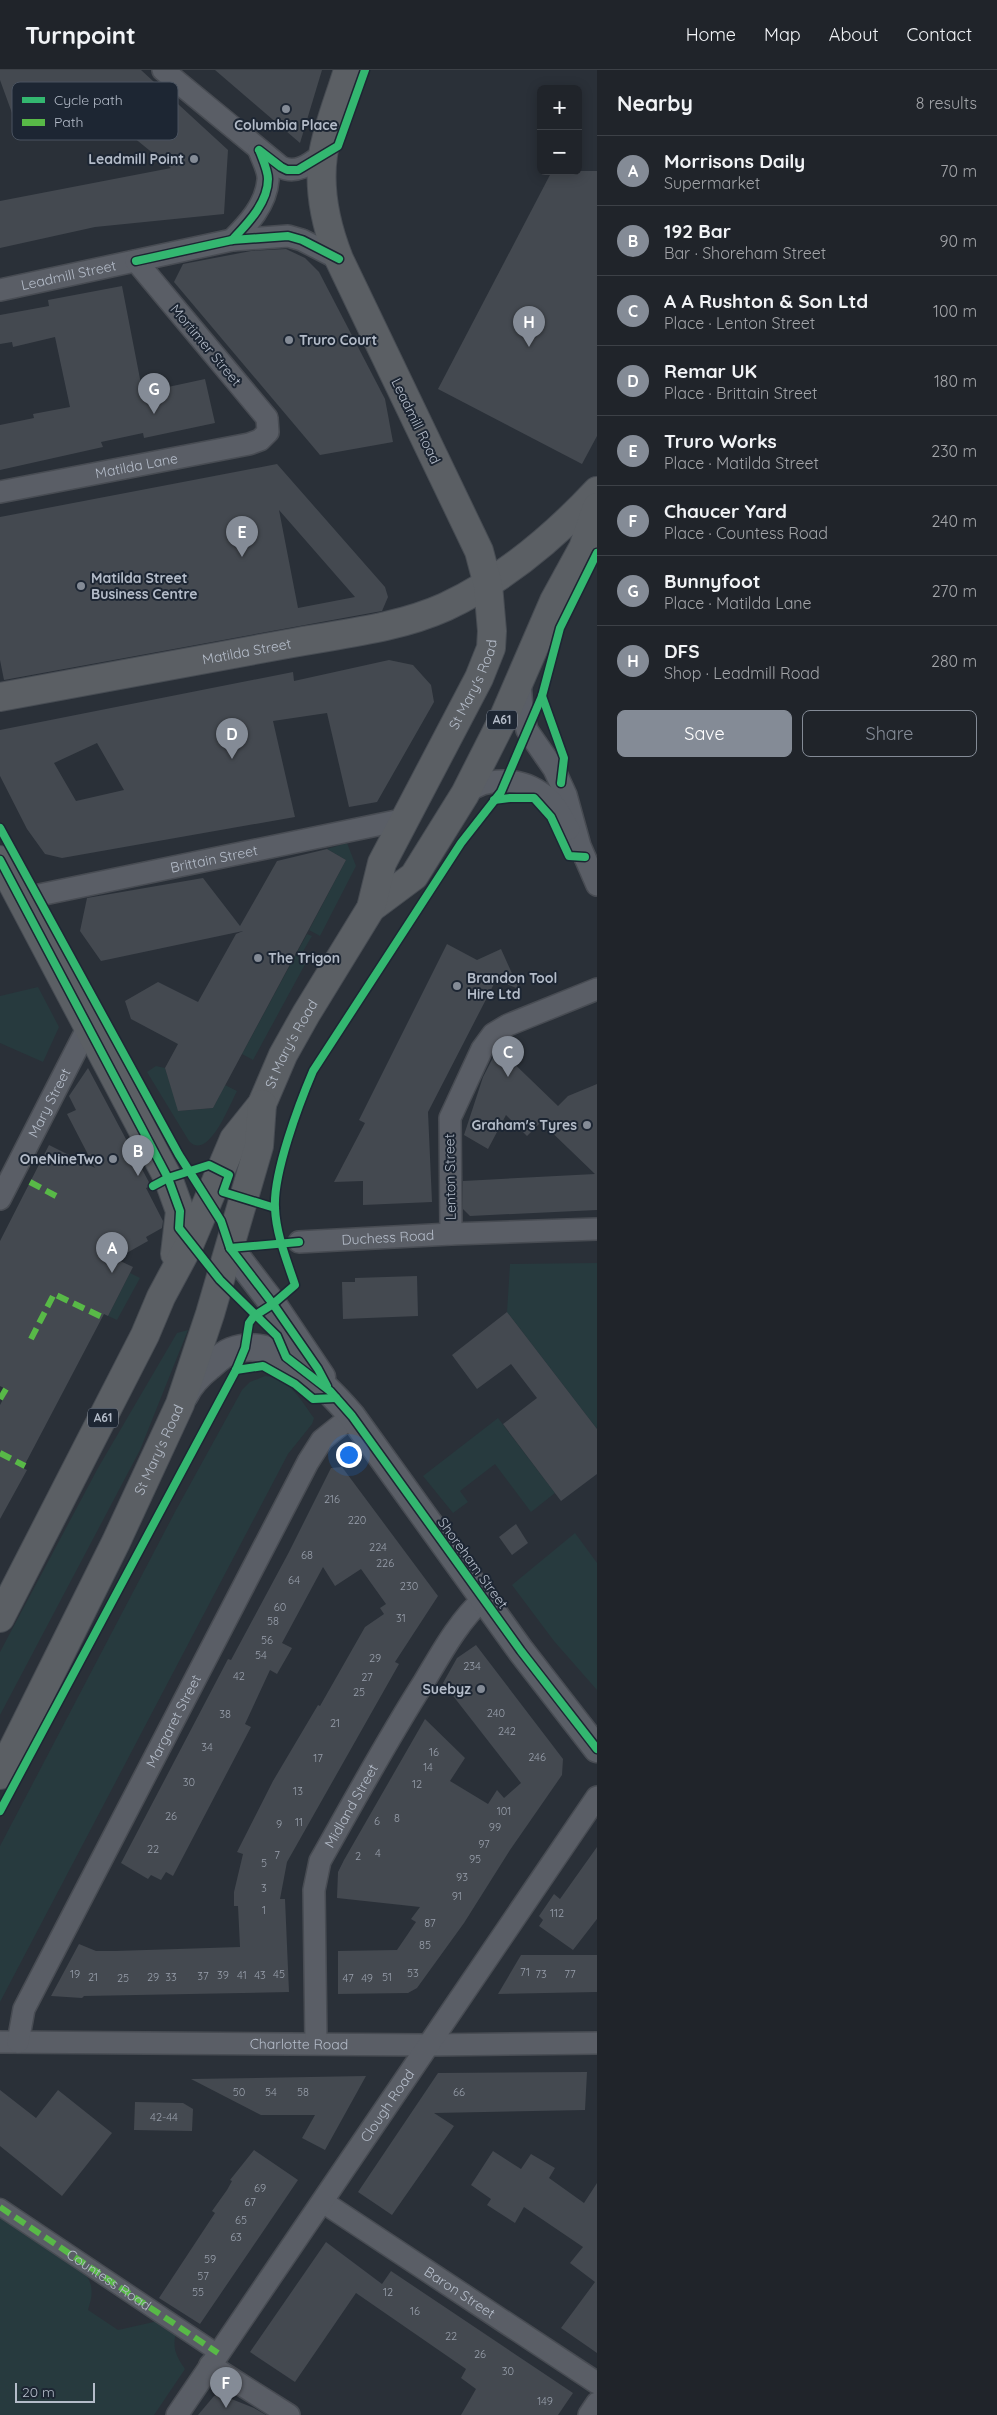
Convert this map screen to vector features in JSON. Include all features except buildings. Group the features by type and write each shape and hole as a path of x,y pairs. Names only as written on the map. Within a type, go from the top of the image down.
{"highway":[{"name":"A61","path":"339,260 324,215 322,188 323,154 348,70"},
{"name":"Leadmill Road","path":"339,260 479,551 488,585"},
{"path":"488,585 567,523 597,491"},
{"name":"St Mary's Road","path":"371,908 414,876 465,794 520,680 554,601 583,548 597,507"},
{"name":"Matilda Street","path":"0,697 416,619 488,585"},
{"name":"St Mary's Road","path":"0,1618 190,1243 234,1139 262,1104 283,1056 306,1014 371,908 382,863 463,711 491,648 492,631 488,585"},
{"name":"A61","path":"0,860 89,1025 168,1178 180,1211 176,1248 161,1297"},
{"name":"St Mary's Road","path":"0,1775 116,1542 180,1404 230,1248 259,1146 262,1104"},
{"name":"A61","path":"161,1297 199,1255 214,1245 222,1244 230,1248"}],"street":[{"path":"163,70 177,82"},
{"path":"178,82 259,150 287,170 298,170 323,154"},
{"path":"232,240 250,222 264,194 268,179 259,150"},
{"name":"Leadmill Street","path":"0,290 232,240 288,236 302,240 339,260"},
{"name":"Mortimer Street","path":"136,261 267,418 268,432"},
{"name":"Matilda Lane","path":"0,492 250,444 260,440 268,432"},
{"path":"520,680 522,710 527,730 554,769 566,795 580,846 597,885"},
{"path":"465,794 475,786 497,781 530,786 553,803 580,846"},
{"name":"Brittain Street","path":"20,899 406,819"},
{"name":"Lenton Street","path":"451,1234 450,1118 482,1049 493,1034 508,1025 597,989"},
{"name":"Mary Street","path":"0,1199 56,1086 89,1025"},
{"name":"Duchess Road","path":"298,1242 597,1229"},
{"name":"Shoreham Street","path":"230,1248 273,1304 318,1369 330,1391"},
{"name":"Shoreham Street","path":"180,1404 202,1372 232,1351 245,1348 274,1352 286,1357 330,1391 352,1416 526,1658 597,1749"},
{"name":"Margaret Street","path":"9,2042 24,2009 308,1462 322,1440 352,1416"},
{"name":"Midland Street","path":"316,2043 314,1890 320,1861 455,1630 484,1598"},
{"name":"Clough Road","path":"177,2415 597,1797"},
{"name":"Charlotte Road","path":"9,2042 428,2045 597,2043"},
{"name":"Baron Street","path":"323,2202 597,2383"},
{"name":"Countess Road","path":"0,2206 289,2415"},
{"path":"589,2415 597,2403"}],"green space":[{"path":"347,843 356,866 320,936 309,930 346,860 327,849"},
{"path":"307,934 312,936 302,953 309,957 253,1060 242,1054"},
{"path":"38,987 59,1027 43,1062 0,1043 0,996"},
{"path":"156,1066 165,1068 179,1111 213,1108 225,1085 237,1091 218,1129 204,1144 196,1145 189,1141 147,1072"},
{"path":"597,1263 597,1429 507,1312 510,1264"},
{"path":"130,1273 140,1278 117,1320 108,1316"},
{"path":"188,1330 140,1450 0,1715 0,1652 98,1468 177,1333"},
{"path":"265,1376 274,1377 294,1391 314,1418 312,1424 288,1454 0,2002 0,1846 176,1510 242,1390 250,1382"},
{"path":"498,1418 555,1493 531,1512 495,1464 460,1491 468,1502 453,1513 423,1476"},
{"path":"575,1533 597,1563 597,1690 554,1641 512,1585"},
{"path":"0,2213 62,2255 84,2273 89,2280 92,2292 88,2310 118,2330 158,2321 176,2333 174,2343 176,2352 185,2369 154,2415 0,2415"}],"marked path":[{"path":"30,1182 56,1196"},
{"path":"31,1339 54,1294 102,1317"},
{"path":"0,1399 6,1389"},
{"path":"0,1453 25,1466"},
{"path":"0,2207 218,2353"}],"cycle path":[{"path":"259,150 281,167 287,170 298,170 338,146 365,70"},
{"path":"232,240 256,213 267,188 268,176 260,152"},
{"path":"136,261 232,240 288,236 302,240 339,259"},
{"path":"0,1811 236,1370 245,1348 249,1323 254,1316 273,1304 295,1285 277,1228 275,1193 282,1158 313,1071 461,843 501,792 542,696 560,628 597,553"},
{"path":"542,696 564,758 561,783"},
{"path":"494,800 534,798 551,817 569,856 585,857"},
{"path":"0,828 179,1155 221,1221 230,1248 273,1304 318,1369 327,1386"},
{"path":"0,860 168,1178 180,1211 179,1228 220,1280 277,1336 286,1357 330,1391 352,1416 521,1651 597,1749"},
{"path":"153,1186 168,1178 209,1165 229,1175 223,1192 275,1208"},
{"path":"230,1248 299,1242"},
{"path":"236,1370 263,1366 295,1384 313,1399 336,1398"}],"place":[{"name":"Columbia Place","path":"286,109"},
{"name":"Leadmill Point","path":"194,159"},
{"name":"Truro Court","path":"289,340"},
{"name":"DFS","path":"529,347"},
{"name":"Bunnyfoot","path":"154,414"},
{"name":"Truro Works","path":"242,557"},
{"name":"Matilda Street Business Centre","path":"81,586"},
{"name":"Remar UK","path":"232,759"},
{"name":"The Trigon","path":"258,958"},
{"name":"Brandon Tool Hire Ltd","path":"457,986"},
{"name":"A A Rushton & Son Ltd","path":"508,1077"},
{"name":"Graham's Tyres","path":"587,1125"},
{"name":"OneNineTwo","path":"113,1159"},
{"name":"192 Bar","path":"138,1176"},
{"name":"Morrisons Daily","path":"112,1273"},
{"name":"Suebyz","path":"481,1689"},
{"name":"Chaucer Yard","path":"226,2408"}]}
